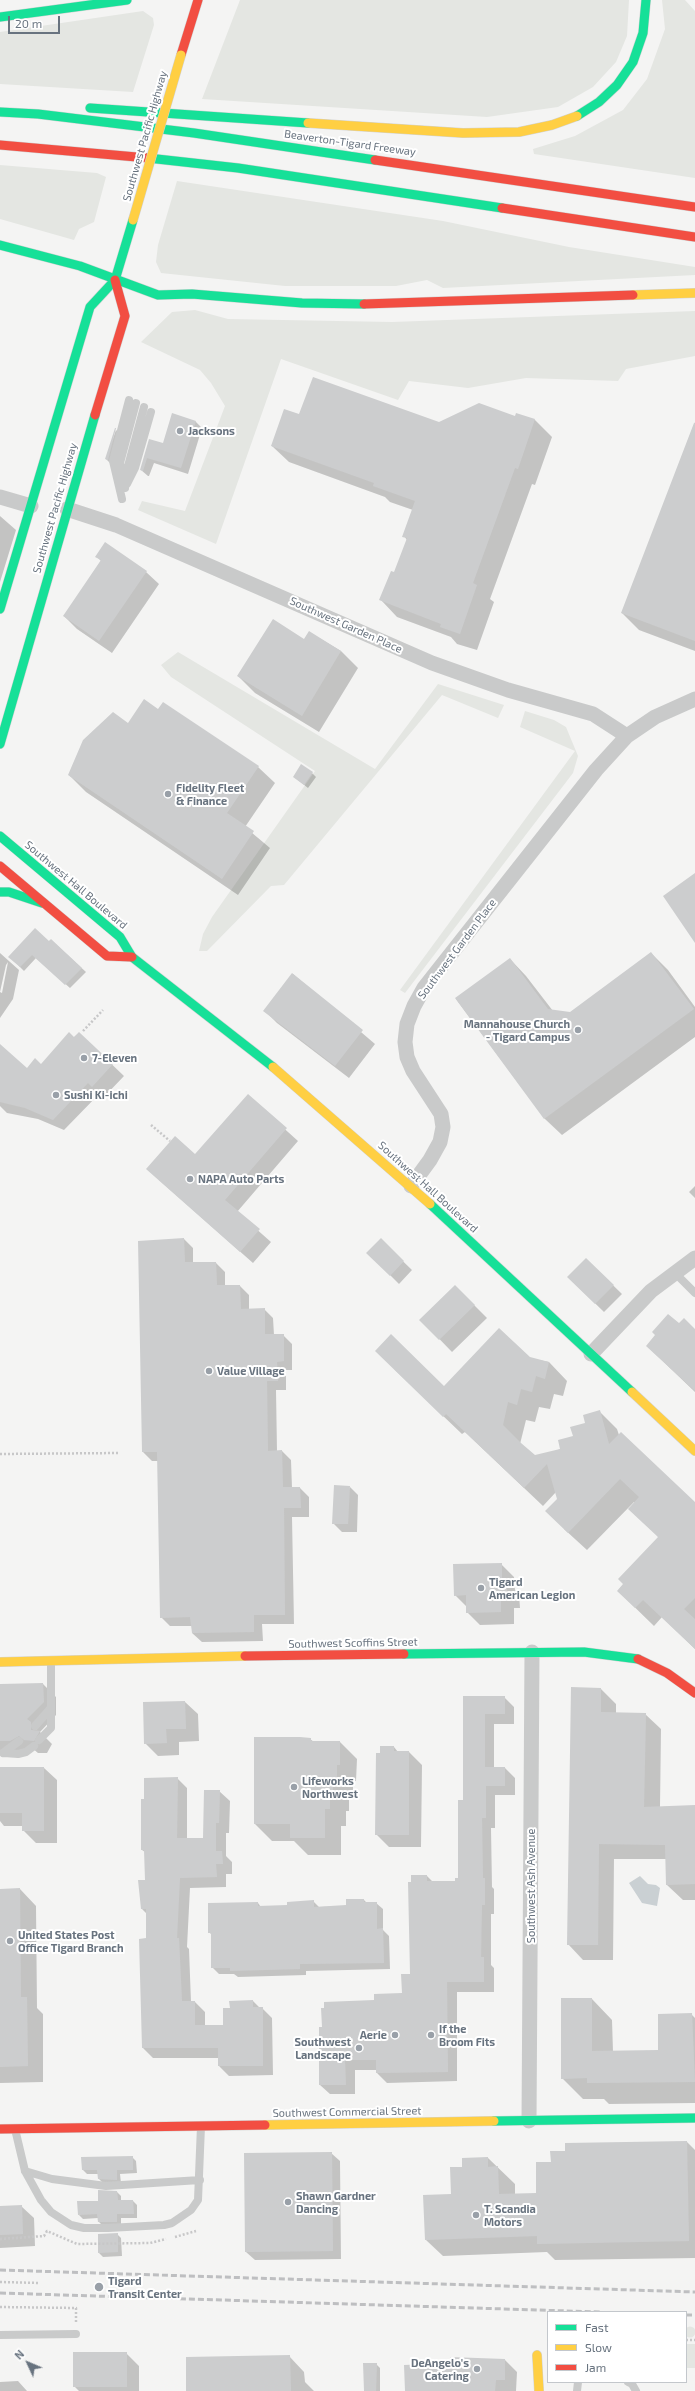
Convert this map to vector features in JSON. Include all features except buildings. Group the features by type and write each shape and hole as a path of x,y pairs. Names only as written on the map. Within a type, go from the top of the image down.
{"main road":[{"path":"0,17 127,0"},
{"name":"Southwest Pacific Highway","path":"0,608 90,307 115,280 198,0"},
{"path":"38,114 98,107 392,129 463,133 520,132 552,125 576,117 599,102 617,85 633,62 643,33 646,0"},
{"name":"Beaverton-Tigard Freeway","path":"0,112 38,114 356,156 695,207"},
{"path":"0,145 100,152 238,168 695,238"},
{"path":"0,245 80,266 158,295 192,294 302,303 436,303 695,293"},
{"name":"Southwest Pacific Highway","path":"0,744 67,509 126,316 115,280"},
{"name":"Southwest Hall Boulevard","path":"0,836 120,937 132,957 253,1049 410,1186 695,1451"},
{"path":"0,866 42,904 107,956 132,957"},
{"path":"0,892 9,892 42,904"},
{"name":"Southwest Scoffins Street","path":"0,1662 532,1652 607,1653 641,1659 667,1673 695,1693"},
{"name":"Southwest Commercial Street","path":"0,2129 695,2118"},
{"path":"537,2354 539,2391"}],"street":[{"path":"0,497 31,506"},
{"name":"Southwest Garden Place","path":"67,509 116,525 432,663 508,690 593,714 627,736"},
{"name":"Southwest Garden Place","path":"410,1186 430,1160 440,1142 443,1127 441,1114 413,1071 407,1057 405,1042 407,1024 414,1006 424,988 596,770 627,736 655,717 695,699"},
{"path":"591,1354 650,1291 695,1258"},
{"name":"Southwest Ash Avenue","path":"529,2121 532,1652"}],"lane":[{"path":"122,499 113,461 132,402 120,464 125,488"},
{"path":"125,488 128,466 144,407"},
{"path":"125,488 136,468 151,412"},
{"path":"674,1273 695,1292"},
{"path":"2,1753 18,1754 26,1752 51,1728 51,1661"},
{"path":"35,1726 51,1708"},
{"path":"2,1753 19,1741"},
{"path":"15,2129 26,2171 41,2200 51,2212 71,2225 84,2228 164,2225 172,2223 191,2210 198,2200 201,2126"},
{"path":"26,2171 52,2179 100,2186 200,2180"},
{"path":"0,2334 76,2334"},
{"path":"630,2383 636,2391"}],"path":[{"path":"83,1031 103,1010"},
{"path":"151,1125 170,1142"},
{"path":"0,1454 119,1454"},
{"path":"0,2239 44,2236 48,2231"},
{"path":"0,2282 40,2283"},
{"path":"0,2307 76,2308 76,2334"}],"shaded area":[{"path":"240,0 629,0 627,36 616,62 593,87 558,107 487,117 202,99"},
{"path":"662,0 685,0 695,11 695,178 534,154 533,149 575,136 623,110 647,79 665,29"},
{"path":"143,11 153,18 154,25 133,92 0,84 0,32"},
{"path":"0,165 97,173 106,177 94,222 79,229 74,240 0,219"},
{"path":"177,181 443,221 569,247 695,267 695,275 443,288 427,280 396,286 285,286 161,273 156,262 158,245"},
{"path":"195,310 228,319 392,322 695,311 695,356 626,369 618,381 526,378 468,388 409,381 398,400 281,359 216,544 138,510 142,501 185,511 225,406 211,383 200,370 141,342 172,312"},
{"path":"178,652 375,769 438,684 504,705 498,718 442,695 284,885 271,886 207,951 199,951 203,934 212,917 315,771 171,677 161,665"},
{"path":"525,711 554,720 566,727 578,756 573,773 405,993 400,990 575,751 520,727"},
{"path":"640,1876 648,1884 656,1885 660,1888 657,1906 642,1903 629,1883"},
{"path":"692,2327 695,2330 694,2336 687,2336 687,2328"},
{"path":"687,2344 695,2344 695,2368 687,2368"}],"railway":[{"path":"0,2270 695,2292"},
{"path":"0,2293 568,2311"},
{"path":"687,2315 695,2315"}],"traffic: fast":[{"path":"0,17 127,0"},
{"path":"577,116 599,102 617,85 633,62 643,33 646,0"},
{"path":"90,108 308,123"},
{"path":"0,112 38,114 194,133 375,160"},
{"path":"148,158 238,168 502,208"},
{"path":"0,609 90,307 115,280 133,220"},
{"path":"0,245 80,266 158,295 192,294 302,303 364,304"},
{"path":"0,744 95,415"},
{"path":"0,836 120,937 132,957 273,1067"},
{"path":"0,892 9,892 42,903"},
{"path":"430,1204 632,1392"},
{"path":"404,1654 584,1652 638,1659"},
{"path":"494,2121 695,2118"}],"traffic: slow":[{"path":"133,220 181,55"},
{"path":"308,123 463,133 519,132 552,125 577,116"},
{"path":"633,295 695,293"},
{"path":"273,1067 430,1204"},
{"path":"632,1392 695,1451"},
{"path":"0,1662 245,1656"},
{"path":"265,2125 494,2121"},
{"path":"537,2355 539,2391"}],"traffic: jam":[{"path":"181,55 198,0"},
{"path":"0,145 148,158"},
{"path":"375,160 695,207"},
{"path":"502,208 695,237"},
{"path":"95,415 125,316 115,280"},
{"path":"364,304 633,295"},
{"path":"0,866 107,956 132,957"},
{"path":"245,1656 404,1654"},
{"path":"638,1659 667,1673 695,1693"},
{"path":"0,2129 265,2125"}],"place":[{"name":"Jacksons","path":"180,431"},
{"name":"Fidelity Fleet & Finance","path":"168,794"},
{"name":"Mannahouse Church - Tigard Campus","path":"578,1030"},
{"name":"7-Eleven","path":"84,1058"},
{"name":"Sushi Ki-ichi","path":"56,1095"},
{"name":"NAPA Auto Parts","path":"190,1179"},
{"name":"Value Village","path":"209,1371"},
{"name":"Tigard American Legion","path":"481,1588"},
{"name":"Lifeworks Northwest","path":"294,1787"},
{"name":"United States Post Office Tigard Branch","path":"10,1941"},
{"name":"Aerie","path":"395,2035"},
{"name":"If the Broom Fits","path":"431,2035"},
{"name":"Southwest Landscape","path":"359,2048"},
{"name":"Shawn Gardner Dancing","path":"288,2202"},
{"name":"T. Scandia Motors","path":"476,2215"},
{"name":"Tigard Transit Center","path":"99,2287"},
{"name":"DeAngelo's Catering","path":"477,2369"}]}
